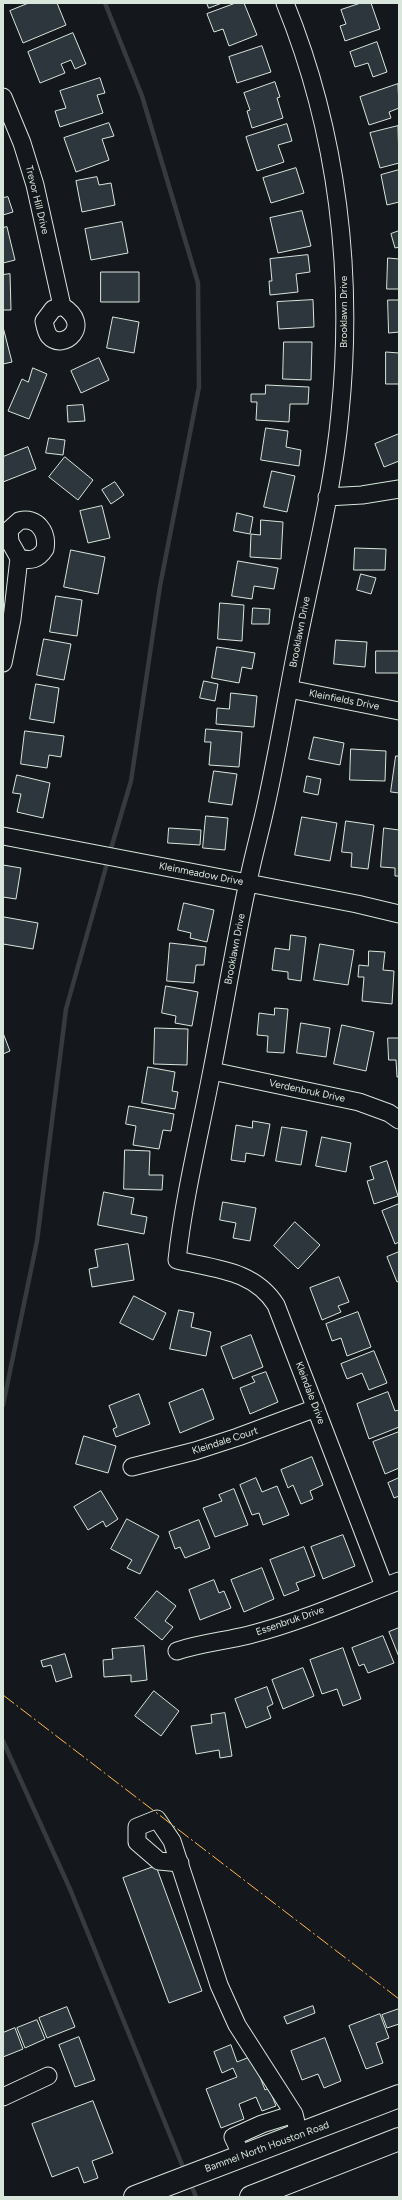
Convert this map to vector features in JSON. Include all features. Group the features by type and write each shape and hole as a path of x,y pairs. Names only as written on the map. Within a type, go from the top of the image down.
{"main road":[{"name":"Bammel North Houston Road","path":"135,2197 399,2096"},
{"path":"251,2197 399,2139"}],"street":[{"name":"Brooklawn Drive","path":"178,1260 187,1194 247,884 266,805 327,497 340,417 344,377 346,315 343,251 337,190 326,132 312,78 285,3"},
{"name":"Trevor Hill Drive","path":"3,97 22,143 35,185 62,306"},
{"path":"327,497 362,495 399,489"},
{"path":"3,663 12,619 19,558"},
{"name":"Kleinfields Drive","path":"289,689 399,711"},
{"name":"Kleinmeadow Drive","path":"3,836 357,904 399,914"},
{"name":"Verdenbruk Drive","path":"212,1071 360,1102 389,1112 399,1120"},
{"name":"Kleindale Drive","path":"178,1260 247,1277 268,1293 276,1305 316,1408 392,1584"},
{"name":"Kleindale Court","path":"132,1467 231,1440 316,1408"},
{"name":"Essenbruk Drive","path":"177,1651 192,1646 250,1635 288,1623 392,1584"},
{"path":"180,1863 219,1986 237,2025 294,2114 299,2135"},
{"path":"3,2097 48,2076"},
{"path":"242,2156 233,2137 262,2124 294,2114"}],"building":[{"path":"29,3 57,3 66,25 23,43 10,11"},
{"path":"207,3 222,3 209,8"},
{"path":"236,3 244,3 257,35 229,46 223,29 214,32 207,14"},
{"path":"361,3 371,3 380,29 345,41 340,26 346,24 341,10"},
{"path":"73,33 86,64 75,69 71,60 61,64 65,73 40,83 28,52"},
{"path":"377,42 387,72 373,77 368,63 355,67 350,52"},
{"path":"262,46 271,72 237,83 229,57"},
{"path":"100,78 105,93 97,95 103,113 60,127 55,111 66,108 60,91"},
{"path":"275,82 280,97 277,98 283,118 252,128 247,111 250,110 244,93"},
{"path":"398,84 399,108 389,112 391,118 369,125 360,97"},
{"path":"109,123 114,136 102,139 109,160 76,172 64,138"},
{"path":"287,124 292,141 278,145 284,162 257,171 246,137"},
{"path":"398,126 399,163 380,168 370,133"},
{"path":"296,168 304,193 271,203 263,178"},
{"path":"399,170 399,202 387,205 381,175"},
{"path":"97,177 99,185 111,183 115,205 82,212 76,181"},
{"path":"8,197 13,212 3,215 3,198"},
{"path":"302,211 311,246 278,253 270,218"},
{"path":"122,222 128,253 91,260 85,229"},
{"path":"7,227 15,260 3,263 3,228"},
{"path":"399,231 399,247 395,248 391,234"},
{"path":"308,255 310,272 296,274 298,292 270,295 269,281 272,281 270,259"},
{"path":"388,258 399,259 399,289 387,289"},
{"path":"101,272 139,272 139,302 101,302"},
{"path":"10,274 11,310 3,310 3,275"},
{"path":"313,300 314,327 279,329 277,302"},
{"path":"388,300 399,300 399,332 389,333"},
{"path":"113,317 139,322 134,353 107,348"},
{"path":"3,327 12,362 3,364"},
{"path":"284,342 312,342 311,380 283,379"},
{"path":"386,352 399,353 399,384 386,384"},
{"path":"99,358 109,380 81,393 71,371"},
{"path":"33,368 47,374 29,419 8,411 22,379 28,382"},
{"path":"266,385 309,387 308,404 290,404 289,422 256,420 257,402 251,402 251,394 265,394"},
{"path":"83,405 85,421 68,422 67,406"},
{"path":"266,428 288,431 286,447 301,450 299,466 261,460"},
{"path":"399,434 399,461 384,467 375,444"},
{"path":"49,438 65,440 63,455 46,453"},
{"path":"28,447 36,469 3,482 3,457"},
{"path":"65,457 93,480 78,500 49,477"},
{"path":"272,471 295,476 287,512 264,507"},
{"path":"115,482 124,495 111,504 102,490"},
{"path":"102,506 110,538 88,543 80,511"},
{"path":"237,513 253,517 250,534 234,531"},
{"path":"261,520 283,522 281,559 250,557 251,534 260,535"},
{"path":"355,548 386,549 385,570 354,570"},
{"path":"71,550 105,557 98,594 64,587"},
{"path":"238,561 278,568 274,589 254,586 252,599 232,596"},
{"path":"361,574 376,578 371,594 357,590"},
{"path":"56,596 82,600 77,636 50,632"},
{"path":"220,603 244,605 242,641 218,639"},
{"path":"253,608 270,609 269,624 252,624"},
{"path":"44,639 71,644 64,680 37,675"},
{"path":"336,640 367,642 365,667 334,664"},
{"path":"217,647 255,653 252,669 242,667 239,683 212,678"},
{"path":"376,651 399,651 399,673 376,673"},
{"path":"204,681 218,684 215,701 200,698"},
{"path":"36,684 59,688 54,723 30,719"},
{"path":"231,693 257,696 254,727 216,724 217,708 229,709"},
{"path":"206,729 242,732 239,767 209,765 211,742 205,742"},
{"path":"25,731 64,736 61,757 49,755 47,768 21,764"},
{"path":"314,737 344,743 340,765 309,759"},
{"path":"351,749 386,751 385,781 350,780"},
{"path":"396,756 399,756 399,793 391,792"},
{"path":"214,771 237,774 232,805 209,802"},
{"path":"17,775 50,783 43,818 17,812 21,794 13,793"},
{"path":"307,776 321,779 318,795 304,792"},
{"path":"206,816 228,818 225,850 203,848"},
{"path":"302,817 337,823 330,861 295,855"},
{"path":"346,821 374,825 368,869 351,867 352,853 342,852"},
{"path":"169,828 201,830 200,845 168,843"},
{"path":"384,828 399,830 399,876 395,876 395,868 381,867"},
{"path":"3,865 21,868 16,899 3,897"},
{"path":"184,903 214,910 207,942 190,938 191,933 178,930"},
{"path":"4,917 38,923 33,949 3,944"},
{"path":"291,935 306,937 301,981 288,979 288,972 272,970 275,948 289,950"},
{"path":"170,943 206,947 204,965 196,965 194,983 167,981"},
{"path":"320,944 354,950 348,985 314,980"},
{"path":"369,951 385,952 383,970 394,971 392,1004 362,1001 364,977 358,977 359,965 368,966"},
{"path":"166,986 198,992 192,1026 175,1023 176,1016 162,1013"},
{"path":"275,1008 288,1009 284,1053 267,1052 268,1036 257,1035 259,1013 274,1015"},
{"path":"301,1023 330,1028 326,1057 297,1053"},
{"path":"342,1025 374,1032 366,1071 334,1064"},
{"path":"155,1028 188,1029 187,1065 154,1064"},
{"path":"3,1033 10,1051 3,1054"},
{"path":"388,1038 399,1038 399,1077 397,1077 396,1060 389,1060"},
{"path":"148,1067 175,1072 172,1091 178,1092 175,1109 142,1103"},
{"path":"129,1106 174,1114 171,1131 163,1130 159,1149 133,1145 136,1126 126,1124"},
{"path":"253,1121 270,1124 264,1156 246,1153 245,1162 231,1160 236,1125 252,1128"},
{"path":"282,1127 307,1131 301,1165 276,1161"},
{"path":"322,1137 351,1143 346,1172 316,1166"},
{"path":"125,1150 150,1151 149,1175 163,1175 162,1190 124,1189"},
{"path":"387,1161 398,1196 374,1204 367,1181 374,1179 370,1167"},
{"path":"104,1192 134,1198 131,1214 147,1217 144,1234 98,1225"},
{"path":"223,1202 256,1208 250,1241 233,1238 236,1223 220,1220"},
{"path":"399,1204 399,1242 395,1244 382,1211"},
{"path":"295,1222 320,1245 298,1269 274,1246"},
{"path":"128,1244 134,1280 92,1287 89,1269 98,1267 95,1250"},
{"path":"399,1252 399,1281 397,1282 387,1257"},
{"path":"339,1277 349,1302 338,1306 341,1312 322,1320 310,1288"},
{"path":"134,1296 166,1313 153,1340 120,1323"},
{"path":"179,1310 194,1313 191,1327 211,1332 206,1356 170,1349"},
{"path":"358,1312 371,1347 347,1356 341,1338 332,1341 326,1324"},
{"path":"251,1335 263,1367 233,1379 221,1347"},
{"path":"374,1351 387,1383 369,1390 362,1373 347,1379 341,1364"},
{"path":"266,1372 278,1402 250,1414 240,1388 255,1382 252,1377"},
{"path":"203,1389 214,1419 180,1433 169,1403"},
{"path":"388,1392 395,1411 399,1410 399,1427 369,1439 357,1404"},
{"path":"139,1394 150,1424 116,1437 113,1429 117,1427 109,1406"},
{"path":"399,1432 399,1468 385,1474 373,1442"},
{"path":"84,1436 116,1446 108,1473 76,1464"},
{"path":"312,1457 323,1485 310,1491 313,1499 301,1504 293,1485 288,1488 281,1470"},
{"path":"256,1478 262,1492 277,1486 289,1515 263,1525 259,1513 252,1515 240,1485"},
{"path":"399,1478 399,1496 394,1498 388,1483"},
{"path":"234,1489 248,1525 215,1537 203,1508 222,1501 219,1495"},
{"path":"101,1491 118,1519 106,1527 103,1521 88,1530 74,1507"},
{"path":"127,1519 159,1536 140,1574 127,1568 132,1560 111,1549"},
{"path":"199,1520 210,1548 185,1558 180,1547 175,1549 169,1532"},
{"path":"343,1535 355,1566 323,1579 311,1547"},
{"path":"304,1547 315,1576 296,1583 299,1590 284,1596 270,1560"},
{"path":"262,1568 274,1599 244,1612 231,1580"},
{"path":"214,1580 219,1593 224,1591 231,1608 200,1620 189,1590"},
{"path":"157,1591 176,1606 165,1621 173,1627 162,1640 135,1618"},
{"path":"399,1628 399,1657 389,1632"},
{"path":"383,1636 394,1663 368,1673 364,1664 359,1666 352,1648"},
{"path":"144,1646 147,1680 131,1682 131,1675 104,1677 103,1660 113,1659 112,1649"},
{"path":"343,1648 361,1699 343,1706 337,1689 322,1694 310,1660"},
{"path":"65,1654 72,1677 56,1682 51,1665 43,1667 41,1661"},
{"path":"303,1668 314,1696 283,1709 272,1680"},
{"path":"267,1687 273,1704 267,1707 271,1718 246,1728 235,1699"},
{"path":"154,1691 179,1711 161,1736 135,1716"},
{"path":"225,1713 232,1756 220,1758 219,1750 196,1754 191,1726 212,1723 211,1715"},
{"path":"156,1866 202,1991 169,2003 123,1878"},
{"path":"313,2006 315,2013 287,2024 284,2017"},
{"path":"67,2007 75,2027 47,2038 39,2018"},
{"path":"399,2009 399,2024 387,2028 382,2015"},
{"path":"380,2014 389,2038 376,2043 383,2063 366,2069 349,2026"},
{"path":"37,2020 45,2039 25,2048 17,2028"},
{"path":"15,2028 23,2049 3,2057 3,2033"},
{"path":"79,2037 95,2080 75,2087 59,2045"},
{"path":"325,2038 341,2081 324,2088 318,2074 302,2080 291,2051"},
{"path":"231,2045 237,2062 252,2056 265,2090 269,2088 276,2106 262,2111 256,2097 239,2104 244,2119 221,2128 206,2089 237,2077 233,2068 222,2073 214,2052"},
{"path":"93,2101 113,2153 92,2161 98,2178 84,2183 78,2167 52,2177 32,2124"}],"waterway":[{"path":"105,3 142,96 198,283 199,387 160,586 131,781 110,852"},
{"path":"3,1405 37,1241 66,1009 108,860"},
{"path":"3,1741 70,1889 185,2172"},
{"path":"190,2182 196,2197"}],"power":[{"path":"3,1695 399,1999"}]}
